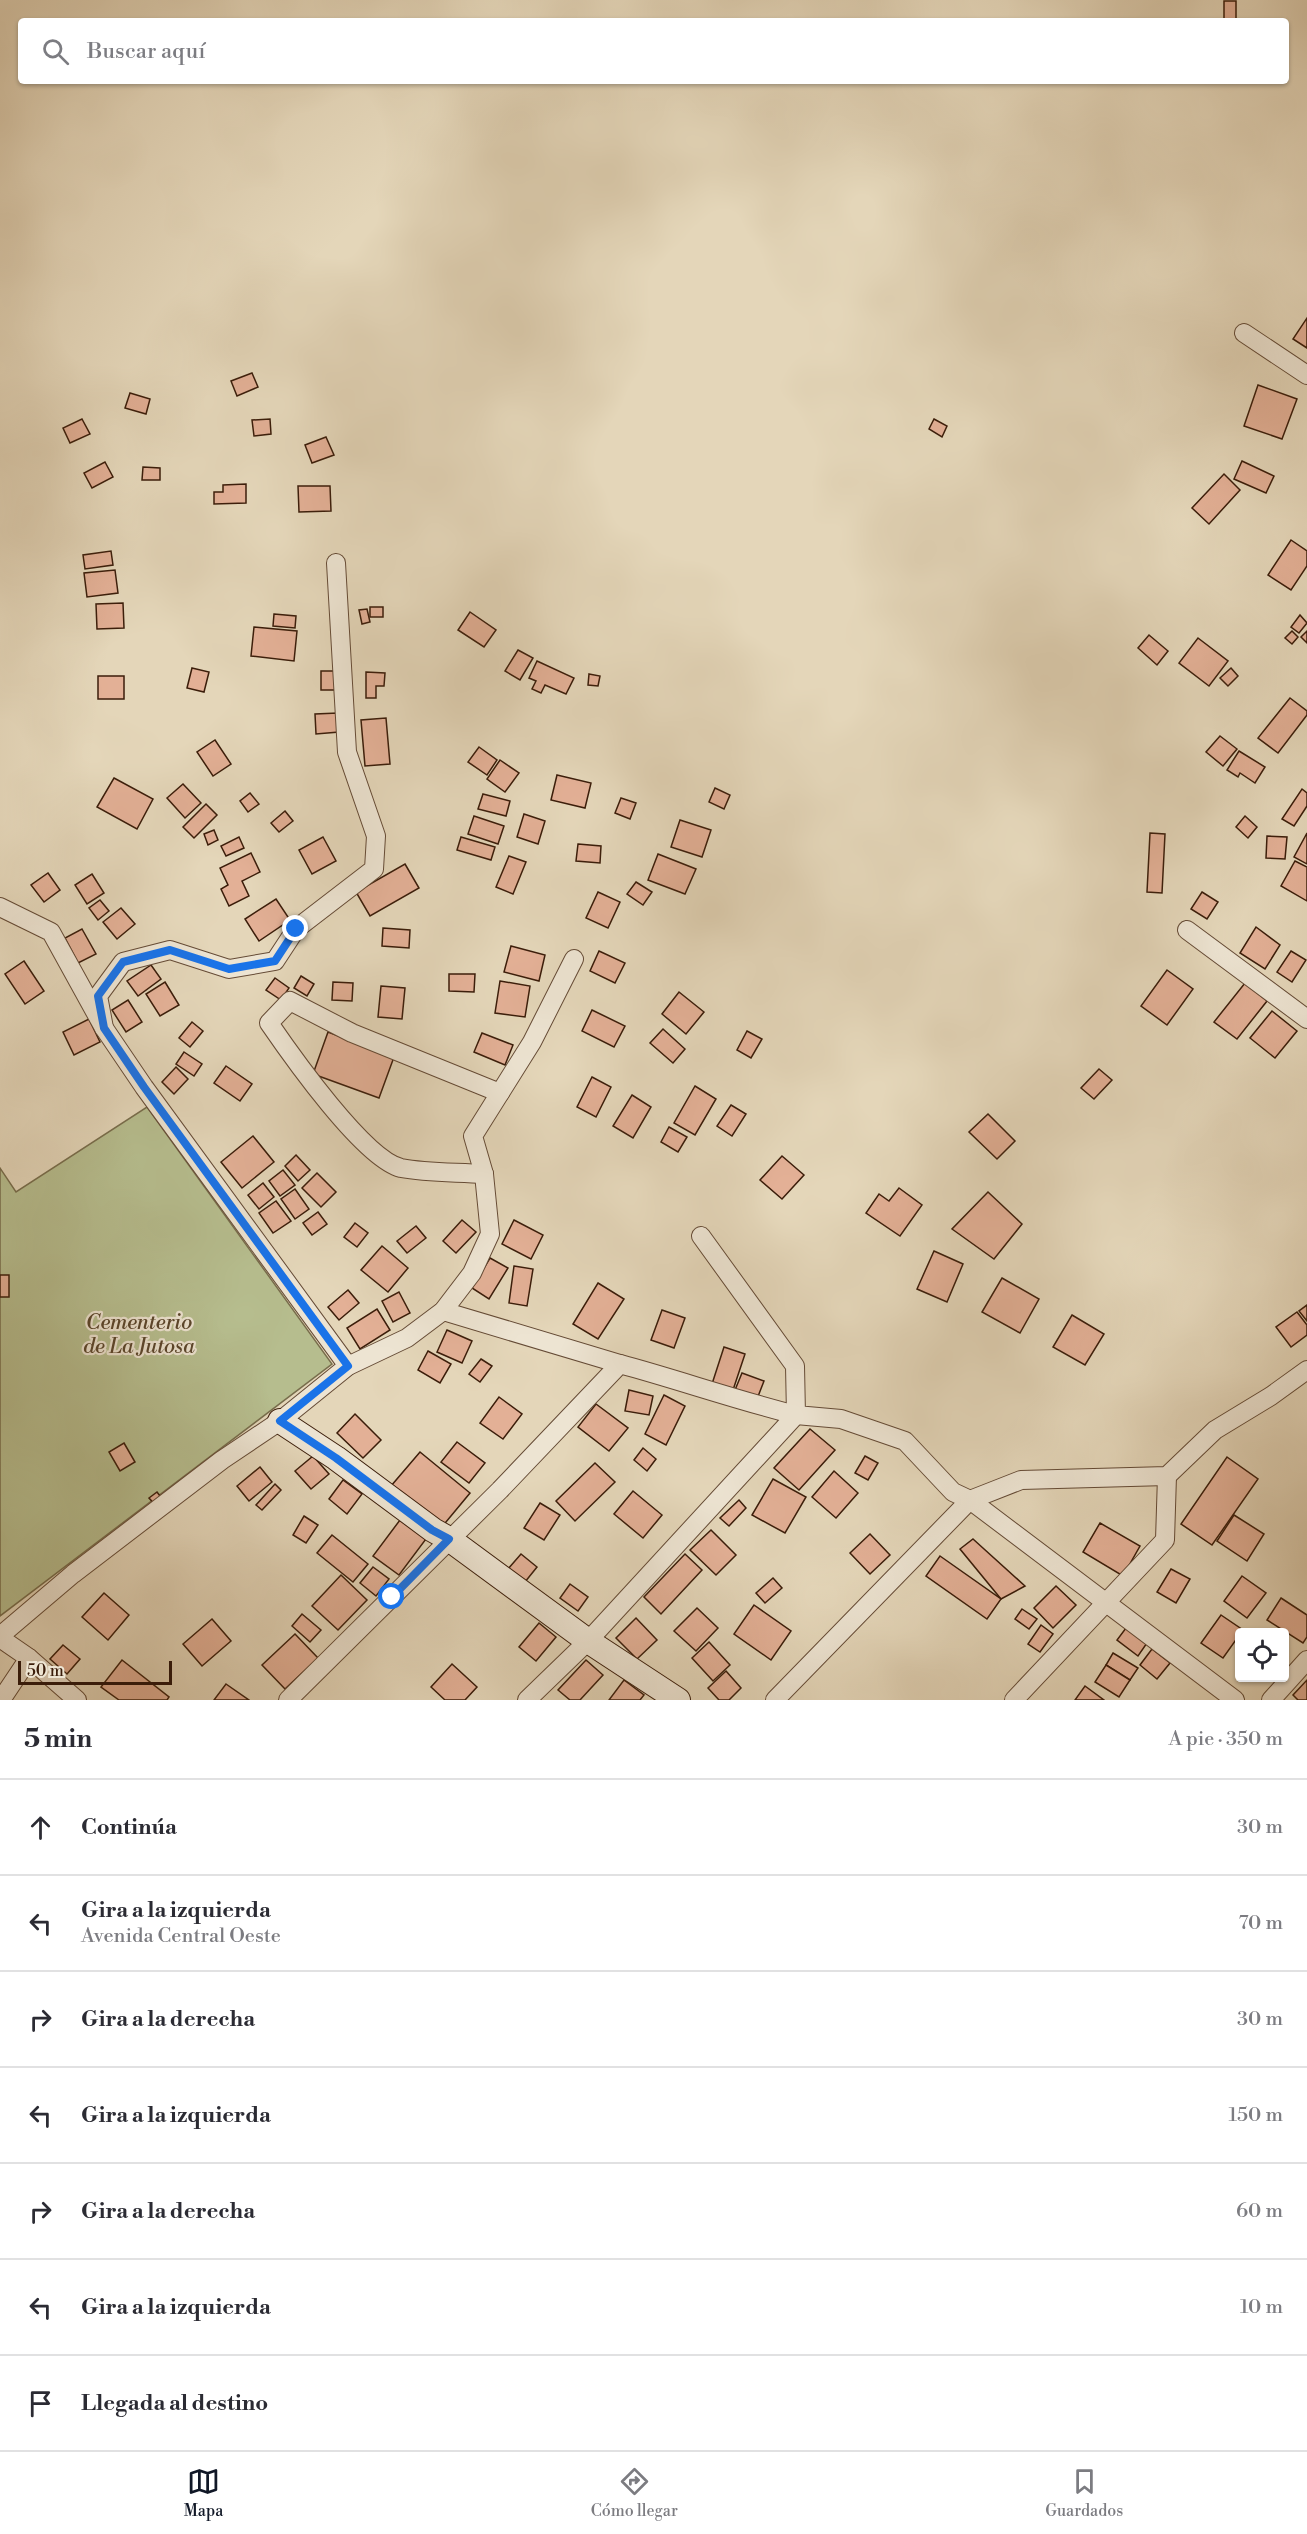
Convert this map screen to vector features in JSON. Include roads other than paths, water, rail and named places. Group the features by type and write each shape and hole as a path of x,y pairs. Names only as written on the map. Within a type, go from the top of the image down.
{"street":[{"path":"1244,333 1307,375"},
{"path":"104,1028 98,996 123,962 170,950 229,969 275,961 296,929 374,869 376,836 347,752 336,563"},
{"path":"0,907 51,932 104,1028 144,1087 348,1366"},
{"path":"1187,930 1307,1019"},
{"path":"77,1700 29,1658 0,1637 73,1574 212,1467 280,1421 348,1366 407,1338 443,1311 472,1273 490,1234 484,1174 473,1136 532,1042 574,959"},
{"path":"484,1174 401,1168 388,1162 374,1152 307,1078 269,1023 290,1001 352,1033 500,1092"},
{"path":"527,1700 588,1641 796,1415 795,1366 701,1236"},
{"path":"443,1311 678,1380 741,1401 796,1415 842,1419 905,1440 953,1492 970,1500 1235,1700"},
{"path":"288,1700 500,1490 620,1364"},
{"path":"775,1700 970,1500 1021,1480 1167,1476 1215,1430 1271,1396 1307,1370"},
{"path":"280,1421 336,1458 432,1530 449,1539 588,1641 678,1700"},
{"path":"1014,1700 1165,1540 1167,1476"},
{"path":"1,1700 29,1658"},
{"path":"1271,1700 1307,1660"}],"park label":[{"name":"Cementerio de La Jutosa","path":"139,1335"}]}
